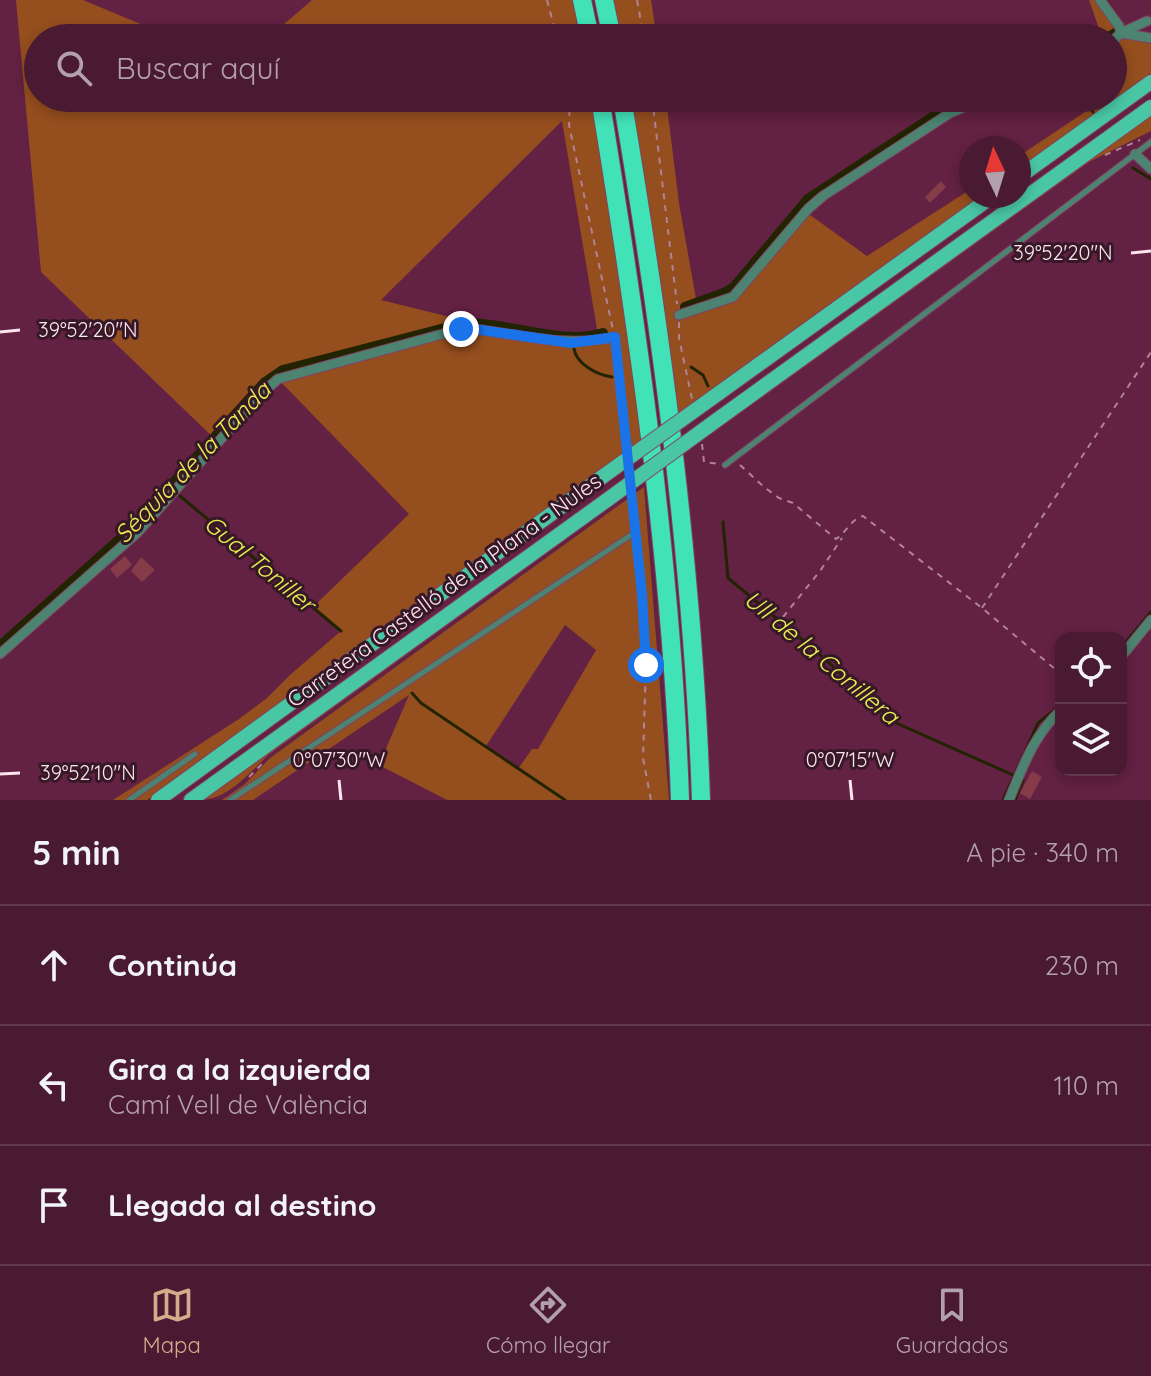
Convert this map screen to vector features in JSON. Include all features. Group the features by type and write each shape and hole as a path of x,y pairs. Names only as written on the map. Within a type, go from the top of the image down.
{"highway":[{"path":"582,0 587,24"},
{"path":"604,0 609,24"},
{"path":"602,112 628,267 649,434 664,572 680,800"},
{"path":"624,112 650,268 669,415 702,800"}],"main road":[{"path":"1127,99 1151,82"},
{"name":"Carretera Castelló de la Plana - Nules","path":"191,800 1151,107"},
{"path":"1031,168 1109,112"},
{"name":"Carretera Castelló de la Plana - Nules","path":"158,800 976,208"}],"street":[{"path":"1100,0 1111,24"},
{"path":"1127,31 1149,19"},
{"path":"1149,19 1146,30 1151,39"},
{"path":"1127,38 1151,39"},
{"path":"679,315 733,297 808,209 823,196 952,112"},
{"path":"1135,154 1151,169"},
{"path":"0,654 137,533 278,379 461,329 571,343 615,337"},
{"path":"1127,650 1151,620"},
{"path":"1009,800 1029,751 1043,727 1055,716"}],"lane":[{"path":"725,465 1151,142"},
{"path":"230,800 634,533"},
{"path":"129,800 195,754"}],"path":[{"path":"547,0 553,24"},
{"path":"637,0 641,24"},
{"path":"569,112 569,125 615,337 625,450"},
{"path":"654,112 679,315"},
{"path":"982,608 1151,352"},
{"path":"733,459 779,498 793,503 824,531 836,539 844,534"},
{"path":"630,491 642,594 646,665 643,758 651,800"},
{"path":"783,617 820,571 855,519 863,516 1055,669"}],"shaded area":[{"path":"16,0 83,0 140,24 24,24 24,87"},
{"path":"312,0 576,0 580,24 284,24"},
{"path":"610,0 651,0 655,24 614,24"},
{"path":"1089,0 1095,0 1113,24 1097,24"},
{"path":"1127,38 1151,44 1151,77 1127,94"},
{"path":"26,112 595,112 645,440 147,800 113,800 239,719 341,631 313,607 409,514 278,379 218,442 41,272","holes":["562,121 599,341 474,329 466,321 381,300"]},
{"path":"630,112 668,112 679,203 698,310 733,297 806,212 867,256 959,197 959,208 968,208 674,419"},
{"path":"1085,112 1102,112 1031,163 1031,148"},
{"path":"1151,114 1151,131 1089,162 1031,204 1031,200"},
{"path":"1021,208 1025,208 679,457 679,454"},
{"path":"643,479 643,483 268,755 237,785 219,796 199,800"},
{"path":"644,487 669,800 447,800 379,765 409,695 253,800 222,800 245,784 270,758","holes":["565,625 596,650 538,749 532,749 518,769 486,746"]}],"building":[{"path":"941,181 946,187 930,203 925,197"},
{"path":"125,556 132,565 117,578 110,569"},
{"path":"141,557 155,570 142,582 131,571"},
{"path":"1032,771 1042,777 1030,799 1020,793"}],"waterway":[{"name":"Séquia de la Tanda","path":"685,307 734,287 808,199 942,112"},
{"path":"1133,168 1151,179"},
{"name":"Séquia de la Tanda","path":"0,646 130,530 264,383 283,370 464,323 570,337 603,333"},
{"name":"Ull de la Conillera","path":"574,349 579,360 589,368 612,377"},
{"name":"Ull de la Conillera","path":"691,367 703,375 708,386"},
{"name":"Gual Toniller","path":"180,496 341,631"},
{"name":"Ull de la Conillera","path":"723,522 728,578 816,651 894,722 1013,775"},
{"path":"1127,641 1151,612"},
{"name":"Gual Toniller","path":"412,693 421,703 565,800"},
{"path":"1003,800 1038,723 1055,710"},
{"name":"Ull de la Conillera","path":"1015,800 1023,780"}],"route":[{"path":"461,329 571,343 615,337 642,594 646,665"}]}
